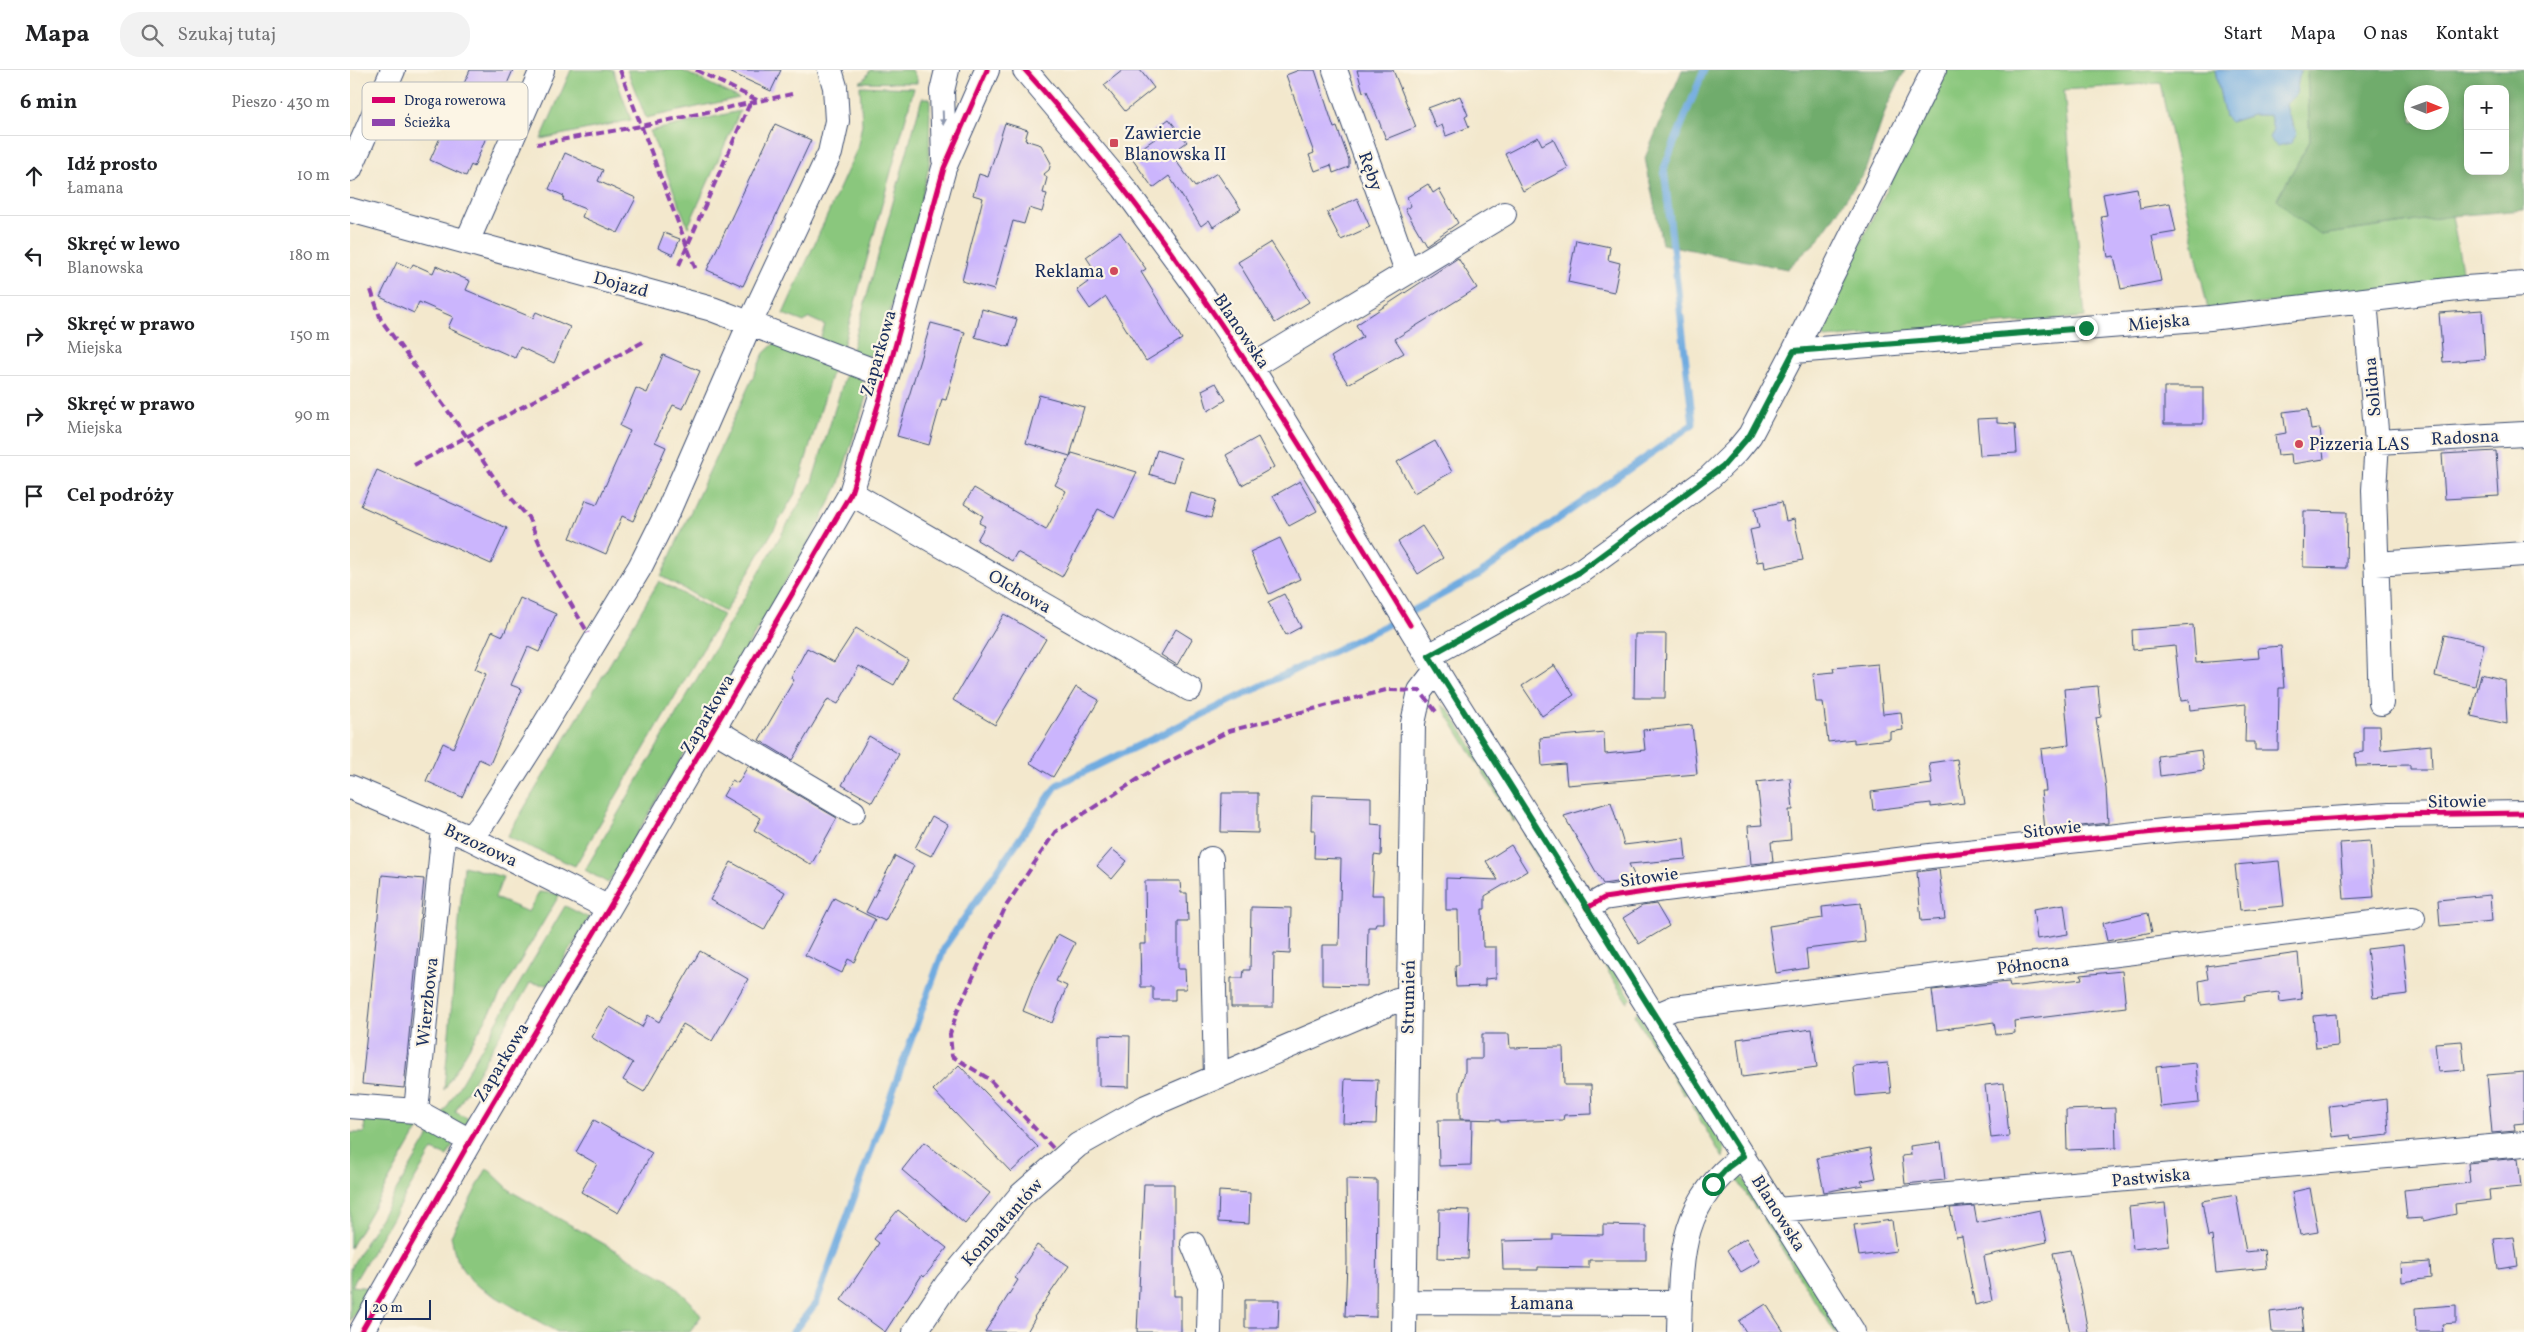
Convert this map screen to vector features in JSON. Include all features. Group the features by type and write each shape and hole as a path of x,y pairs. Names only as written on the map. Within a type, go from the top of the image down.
{"street":[{"path":"388,82 393,70"},
{"path":"528,102 542,70"},
{"path":"470,838 484,821 533,744 640,567 669,509 750,323 830,153 837,121 835,87 830,70"},
{"name":"Zaparkowa","path":"944,168 942,91 947,70"},
{"name":"Zaparkowa","path":"361,1332 470,1141 714,730 851,493 887,376 944,168 987,70"},
{"name":"Blanowska","path":"1025,70 1094,149 1129,194 1209,304 1251,367 1396,603 1853,1332"},
{"name":"Ręby","path":"1335,70 1408,271"},
{"path":"1433,662 1578,573 1723,466 1750,435 1934,70"},
{"path":"350,169 363,140"},
{"path":"467,242 511,140"},
{"name":"Dojazd","path":"350,210 712,309 887,376"},
{"path":"1251,367 1504,214"},
{"name":"Miejska","path":"1794,351 2210,318 2466,288 2524,284"},
{"name":"Solidna","path":"2365,300 2377,442 2374,490 2381,703"},
{"name":"Radosna","path":"2377,442 2524,434"},
{"name":"Olchowa","path":"851,493 1190,689"},
{"path":"2376,564 2524,554"},
{"name":"Strumień","path":"1404,1332 1413,723 1420,691 1433,662"},
{"path":"714,730 853,812"},
{"name":"Brzozowa","path":"350,787 470,838 609,908"},
{"name":"Sitowie","path":"1587,908 1612,896 1930,856 2172,830 2389,816 2524,814"},
{"name":"Wierzbowa","path":"416,1110 444,828"},
{"path":"1211,859 1216,1077"},
{"name":"Północna","path":"1655,1016 1674,1008 2413,918"},
{"name":"Kombatantów","path":"915,1332 947,1284 1021,1195 1078,1145 1146,1107 1397,1000 1408,998"},
{"path":"350,1106 416,1110 470,1141"},
{"name":"Pastwiska","path":"1777,1210 2524,1144"},
{"path":"1679,1332 1684,1252 1692,1217 1697,1206 1713,1184 1728,1167 1743,1156"},
{"path":"1193,1244 1210,1285 1209,1332"},
{"name":"Łamana","path":"1404,1302 1680,1304"}],"green space":[{"path":"571,70 613,70 631,120 541,139"},
{"path":"627,70 681,70 739,98 646,118"},
{"path":"870,70 912,70 917,83 859,82 865,79"},
{"path":"1682,70 1905,70 1887,106 1865,171 1818,240 1787,269 1662,244 1645,158"},
{"path":"1947,70 2215,70 2225,117 2231,122 2252,115 2270,115 2273,130 2294,125 2288,114 2286,104 2296,93 2300,70 2307,70 2310,141 2277,199 2321,235 2452,216 2464,280 2208,310 2160,83 2064,90 2085,317 1825,338 1819,325"},
{"path":"2307,70 2524,70 2524,210 2452,216 2321,235 2293,215 2277,199 2310,141"},
{"path":"860,86 914,88 842,350 819,341 825,325 809,318 804,322 783,314 857,149 862,124"},
{"path":"922,98 930,98 929,166 913,236 878,350 867,357 851,353"},
{"path":"740,111 688,227 650,131"},
{"path":"775,343 833,369 796,492 725,612 661,576 764,353"},
{"path":"847,370 861,380 865,387 866,397 838,486 817,528 608,883 585,870 812,482"},
{"path":"659,581 723,615 575,866 507,837"},
{"path":"1441,705 1449,710 1514,813 1514,822"},
{"path":"1523,834 1531,840 1631,998 1627,1002"},
{"path":"464,866 503,877 495,898 528,912 539,892 560,894 444,1090"},
{"path":"565,906 589,918 548,985 530,983 455,1112 469,1119 463,1126 441,1117"},
{"path":"1637,1012 1688,1093 1684,1095 1634,1015"},
{"path":"1695,1102 1725,1148 1723,1158 1691,1105"},
{"path":"365,1117 423,1121 350,1248 350,1133 364,1133"},
{"path":"434,1127 453,1145 447,1156 432,1150 352,1286 371,1288 350,1321 350,1269"},
{"path":"487,1168 512,1192 668,1280 691,1302 701,1316 690,1332 557,1332 474,1284 456,1259 451,1236"},
{"path":"1739,1171 1761,1206 1756,1209 1734,1175"},
{"path":"1769,1215 1841,1332 1834,1332 1763,1219"}],"water":[{"path":"2215,70 2300,70 2296,94 2286,104 2288,114 2297,134 2291,143 2277,146 2269,139 2273,130 2270,115 2252,115 2230,122 2225,117"}],"building":[{"path":"470,70 513,70 508,82 465,82"},
{"path":"725,70 781,70 771,91"},
{"path":"1123,70 1140,70 1154,88 1125,111 1104,85"},
{"path":"1299,70 1315,70 1334,128 1337,127 1349,160 1349,167 1333,173 1331,165 1315,171 1309,155 1314,153 1286,75"},
{"path":"1357,70 1393,70 1416,127 1386,139 1367,91 1363,92"},
{"path":"1460,96 1468,115 1465,117 1469,127 1446,136 1442,125 1436,128 1428,108"},
{"path":"1169,119 1187,142 1171,154 1195,187 1217,173 1241,209 1213,227 1209,220 1201,226 1169,176 1153,188 1130,156 1156,138 1151,132"},
{"path":"1005,123 1028,130 1025,140 1041,145 1051,163 1049,170 1044,174 1047,178 1043,193 1047,194 1042,212 1029,208 1024,224 1013,221 994,290 962,281 983,198 973,195 979,174 988,177"},
{"path":"775,124 811,140 743,286 707,270"},
{"path":"1538,137 1542,145 1553,139 1568,168 1523,191 1505,154"},
{"path":"439,140 485,140 474,167 471,165 466,176 430,160"},
{"path":"565,153 603,170 598,181 636,198 618,233 582,217 585,209 563,200 564,196 549,189"},
{"path":"1428,184 1433,193 1439,189 1458,223 1426,245 1405,209 1411,206 1407,197"},
{"path":"2137,188 2140,208 2170,203 2176,232 2152,236 2161,281 2121,289 2114,256 2108,257 2101,216 2107,215 2103,194"},
{"path":"1357,198 1370,227 1341,240 1327,213"},
{"path":"1120,232 1146,269 1141,272 1182,339 1146,361 1106,297 1090,309 1077,290 1088,282 1082,274 1092,266 1086,257"},
{"path":"664,233 680,239 673,255 658,248"},
{"path":"1576,240 1610,247 1608,260 1620,263 1614,292 1568,282"},
{"path":"1271,242 1309,302 1275,323 1238,262"},
{"path":"1458,258 1477,288 1395,339 1404,353 1348,384 1331,357 1363,337 1356,325"},
{"path":"397,262 411,268 413,264 433,273 436,266 470,281 466,290 533,318 536,312 570,327 554,363 520,347 515,358 448,328 453,317 419,302 414,313 380,297"},
{"path":"982,309 1017,319 1009,347 975,337"},
{"path":"2482,310 2485,359 2443,362 2439,313"},
{"path":"931,323 965,332 946,400 942,399 929,445 897,436"},
{"path":"663,355 700,371 683,409 673,405 655,442 666,447 633,521 622,516 606,554 570,538 586,500 597,504 630,431 620,426 636,388 647,393"},
{"path":"1216,383 1226,400 1208,411 1202,390"},
{"path":"2164,387 2203,387 2203,424 2164,424"},
{"path":"1039,395 1084,407 1070,456 1026,443"},
{"name":"Pizzeria LAS","path":"2308,409 2311,430 2320,429 2324,459 2292,464 2291,454 2278,455 2275,435 2286,433 2283,412"},
{"path":"1997,418 1997,423 2015,424 2017,453 1980,455 1977,419"},
{"path":"1258,437 1274,467 1242,485 1226,455"},
{"path":"1435,441 1452,472 1414,493 1397,462"},
{"path":"1157,450 1181,458 1174,482 1149,474"},
{"path":"2496,451 2499,496 2445,499 2442,454"},
{"path":"1072,453 1137,472 1115,517 1098,509 1062,577 1017,552 1012,561 977,540 985,526 979,523 983,516 964,504 974,488 1046,530 1066,491 1055,485"},
{"path":"377,470 507,528 491,564 361,506"},
{"path":"1300,481 1317,511 1289,526 1273,496"},
{"path":"1191,493 1216,500 1211,518 1186,511"},
{"path":"1782,502 1786,521 1794,519 1803,560 1765,568 1764,561 1757,562 1750,530 1759,528 1755,508"},
{"path":"2304,511 2347,512 2346,568 2303,567"},
{"path":"1422,526 1443,558 1418,574 1398,542"},
{"path":"1280,538 1300,579 1269,594 1250,552"},
{"path":"1284,594 1301,627 1286,635 1268,602"},
{"path":"520,598 556,614 539,652 528,647 511,685 522,689 490,764 479,759 462,797 426,781 443,743 453,748 486,674 475,669 492,631 503,636"},
{"path":"1004,614 1046,639 995,725 953,700"},
{"path":"2193,625 2196,663 2259,658 2258,648 2281,646 2284,688 2279,688 2278,750 2255,750 2255,742 2245,742 2246,704 2190,710 2189,700 2181,701 2175,646 2133,650 2132,630"},
{"path":"856,628 908,660 894,685 859,666 838,704 828,699 792,760 759,740 794,680 791,678 807,648 834,662"},
{"path":"1176,629 1192,639 1177,665 1161,655"},
{"path":"1635,634 1666,634 1665,698 1634,698"},
{"path":"2444,635 2484,644 2475,686 2435,676"},
{"path":"1878,664 1883,714 1901,712 1903,730 1890,732 1890,739 1854,743 1854,739 1828,742 1823,702 1816,702 1813,674 1834,672 1833,668"},
{"path":"1554,665 1574,695 1542,716 1522,686"},
{"path":"2481,674 2505,680 2507,724 2471,716"},
{"path":"2098,686 2101,717 2096,718 2106,788 2108,823 2045,830 2041,791 2046,791 2041,749 2069,745 2064,689"},
{"path":"1076,687 1099,700 1053,777 1030,763"},
{"path":"1692,725 1697,774 1567,785 1565,764 1542,766 1540,738 1604,732 1605,754 1645,750 1643,730"},
{"path":"2363,726 2380,726 2381,750 2431,745 2432,769 2410,769 2410,765 2356,766 2355,753 2363,752"},
{"path":"869,736 899,754 872,802 842,785"},
{"path":"2201,750 2204,770 2160,776 2158,756"},
{"path":"1957,759 1964,803 1931,807 1931,803 1873,810 1871,792 1932,784 1929,763"},
{"path":"748,766 837,818 811,865 754,830 761,818 723,796 732,780 738,783"},
{"path":"1790,778 1793,810 1789,810 1791,840 1771,842 1773,862 1751,864 1748,826 1762,825 1757,782"},
{"path":"1222,793 1258,793 1258,833 1221,832"},
{"path":"1312,795 1371,797 1371,824 1382,825 1381,856 1374,855 1372,895 1384,895 1384,923 1376,923 1375,927 1368,927 1367,986 1322,985 1322,945 1339,945 1341,859 1314,858 1315,830 1311,830"},
{"path":"1611,802 1624,845 1684,838 1686,859 1629,864 1636,879 1603,884 1564,816"},
{"path":"932,816 948,825 931,856 915,848"},
{"path":"2370,841 2374,897 2344,899 2340,843"},
{"path":"1511,845 1527,871 1485,896 1485,909 1482,909 1483,947 1496,947 1496,978 1485,979 1485,986 1456,987 1455,965 1459,965 1458,910 1446,910 1446,878 1498,880 1486,861"},
{"path":"1112,849 1127,861 1112,879 1097,866"},
{"path":"895,856 914,866 885,921 866,912"},
{"path":"2279,861 2284,906 2240,910 2235,865"},
{"path":"731,862 785,892 764,930 710,900"},
{"path":"1939,869 1945,919 1921,921 1917,872"},
{"path":"382,875 424,879 404,1088 362,1084"},
{"path":"1145,881 1180,881 1181,893 1187,893 1188,921 1178,921 1178,969 1185,969 1186,989 1175,989 1175,1000 1153,1000 1153,987 1141,987 1140,944 1146,944"},
{"path":"2490,895 2492,921 2440,926 2438,900"},
{"path":"834,898 875,919 854,962 848,959 842,973 805,955"},
{"path":"1861,903 1865,942 1806,949 1808,968 1776,973 1769,926 1823,918 1822,907"},
{"path":"1656,904 1669,926 1639,944 1623,918 1642,906"},
{"path":"2064,904 2068,934 2037,939 2033,909"},
{"path":"1251,907 1291,908 1290,954 1274,953 1273,1007 1231,1007 1231,978 1243,978 1244,970 1250,970"},
{"path":"2148,913 2152,932 2107,941 2103,923"},
{"path":"1058,934 1075,943 1056,981 1067,986 1052,1023 1023,1011 1035,980"},
{"path":"2403,945 2408,994 2373,998 2367,949"},
{"path":"700,951 748,979 712,1041 683,1024 644,1092 623,1080 633,1063 591,1037 609,1007 642,1027 648,1015 659,1022"},
{"path":"2298,953 2302,999 2280,1002 2279,992 2244,996 2245,1000 2201,1005 2199,981 2208,979 2206,966"},
{"path":"2122,971 2126,1007 2014,1021 2015,1033 1996,1035 1994,1022 1937,1030 1932,990 2009,982 2010,987 2082,979 2081,975"},
{"path":"2336,1014 2338,1046 2316,1048 2313,1016"},
{"path":"1812,1029 1817,1067 1742,1077 1737,1039"},
{"path":"1482,1034 1509,1034 1510,1048 1563,1047 1564,1085 1591,1085 1592,1114 1564,1115 1563,1120 1500,1122 1500,1120 1460,1119 1460,1091 1465,1071 1465,1059 1482,1059"},
{"path":"1099,1035 1130,1036 1129,1087 1099,1086"},
{"path":"2462,1041 2465,1070 2438,1072 2435,1043"},
{"path":"1888,1063 1891,1093 1856,1096 1853,1066"},
{"path":"2196,1063 2199,1103 2160,1107 2156,1067"},
{"path":"959,1065 1038,1147 1011,1172 933,1090"},
{"path":"2524,1072 2524,1123 2514,1124 2515,1131 2492,1133 2487,1075"},
{"path":"1345,1079 1378,1080 1376,1124 1343,1123"},
{"path":"2004,1083 2009,1136 1991,1138 1985,1085"},
{"path":"2387,1099 2389,1135 2351,1139 2350,1135 2332,1137 2329,1106"},
{"path":"2115,1108 2116,1148 2067,1150 2066,1110"},
{"path":"594,1120 652,1153 618,1213 581,1192 597,1164 576,1152"},
{"path":"1438,1120 1472,1120 1471,1165 1439,1166"},
{"path":"924,1142 990,1193 965,1224 902,1170"},
{"path":"1941,1142 1945,1180 1905,1184 1902,1156 1911,1155 1910,1146"},
{"path":"1870,1148 1876,1178 1861,1181 1863,1185 1824,1192 1817,1158"},
{"path":"2518,1158 2521,1187 2489,1190 2490,1200 2455,1204 2456,1214 2423,1221 2423,1218 2407,1219 2404,1190 2470,1183 2468,1163"},
{"path":"1346,1179 1377,1180 1376,1317 1345,1316 1347,1262"},
{"path":"1144,1184 1174,1184 1174,1296 1181,1296 1181,1332 1137,1332"},
{"path":"2310,1188 2318,1232 2300,1235 2292,1192"},
{"path":"1219,1191 1250,1193 1249,1224 1218,1222"},
{"path":"2236,1195 2246,1252 2264,1250 2266,1268 2216,1273 2212,1236 2208,1237 2202,1201"},
{"path":"2165,1203 2169,1245 2133,1249 2129,1207"},
{"path":"1974,1206 1977,1223 2040,1210 2047,1242 1984,1256 1992,1301 1975,1305 1962,1236 1956,1237 1950,1208"},
{"path":"1439,1209 1470,1210 1468,1259 1438,1258"},
{"path":"898,1210 947,1248 924,1277 922,1275 885,1332 841,1300 879,1243 874,1239"},
{"path":"1892,1220 1896,1251 1859,1256 1854,1225"},
{"path":"1603,1225 1646,1226 1646,1260 1589,1260 1589,1268 1538,1267 1538,1270 1503,1270 1502,1241 1553,1240 1553,1234 1603,1235"},
{"path":"2514,1237 2518,1266 2498,1269 2494,1239"},
{"path":"1746,1238 1760,1261 1741,1272 1727,1250"},
{"path":"1037,1245 1069,1266 1034,1317 1027,1332 985,1332 1018,1280 1015,1278"},
{"path":"2070,1250 2088,1332 2070,1332 2053,1253"},
{"path":"2430,1262 2431,1278 2402,1282 2401,1264"},
{"path":"1245,1300 1279,1300 1278,1328 1245,1328"},
{"path":"1766,1304 1784,1332 1746,1332 1739,1321"},
{"path":"2456,1305 2456,1323 2442,1324 2443,1332 2416,1332 2415,1308"},
{"path":"2301,1308 2304,1332 2272,1332 2270,1312"}],"waterway":[{"path":"793,1332 816,1303 945,946 1057,785 1383,627 1480,574 1693,424 1664,168 1704,70"}],"marked path":[{"path":"620,70 696,270"},
{"path":"696,70 759,101"},
{"path":"537,144 641,126 792,94"},
{"path":"679,265 750,103"},
{"path":"371,290 381,320 467,437 497,482 528,517 552,572 588,633"},
{"path":"414,465 643,342"},
{"path":"1053,1148 989,1079 952,1056 950,1034 957,1012 1006,906 1055,832 1154,769 1229,731 1386,690 1420,691 1438,714"}],"cycle path":[{"path":"361,1332 470,1141 609,908 851,493 887,376 944,168 987,70"},
{"path":"1025,70 1080,134 1133,201 1231,338 1322,481 1410,625"},
{"path":"1587,908 1604,898 1665,889 1930,856 2173,830 2389,815 2524,813"}],"place":[{"name":"Zawiercie Blanowska II","path":"1114,143"},
{"name":"Reklama","path":"1114,271"},
{"name":"Pizzeria LAS","path":"2299,444"}],"route":[{"path":"1713,1184 1728,1167 1743,1156 1520,805 1429,656 1578,573 1709,478 1737,452 1750,435 1794,351 2086,328"}]}
